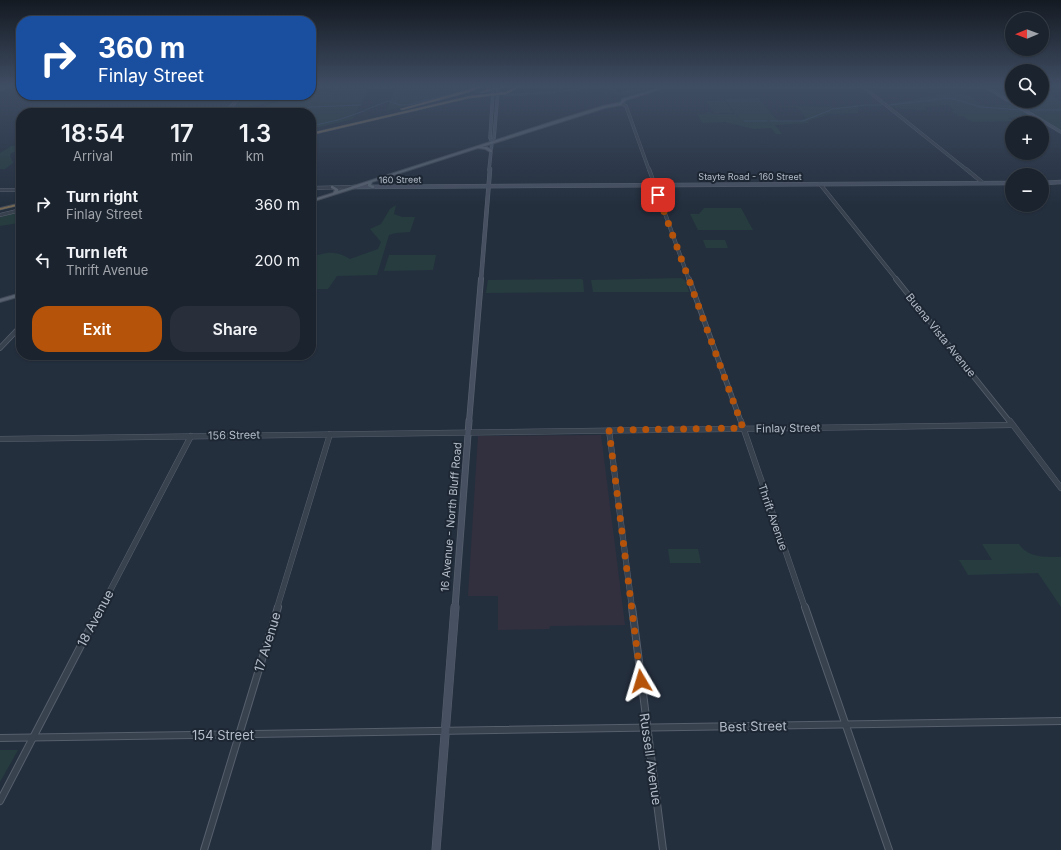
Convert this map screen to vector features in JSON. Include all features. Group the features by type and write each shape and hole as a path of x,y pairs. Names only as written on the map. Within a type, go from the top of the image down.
{"highway":[{"path":"316,132 338,126"},
{"path":"316,132 342,126"},
{"path":"316,132 343,126"},
{"path":"0,208 16,204"}],"main road":[{"path":"491,126 490,138 492,143"},
{"path":"492,143 494,126"},
{"path":"316,199 480,148 503,138 543,126"},
{"path":"417,167 545,126"},
{"path":"1050,126 1061,132"},
{"path":"494,136 503,138"},
{"name":"16 Avenue - North Bluff Road","path":"436,850 492,143"},
{"path":"480,148 491,150"},
{"path":"371,181 369,185 373,187"},
{"path":"1049,183 1061,182"},
{"name":"Stayte Road - 160 Street","path":"488,186 1005,183"},
{"name":"160 Street","path":"353,187 488,186"},
{"path":"332,187 337,190 335,193"},
{"path":"0,301 16,296"}],"street":[{"name":"Thrift Avenue","path":"633,126 743,428 889,850"},
{"path":"911,126 983,183"},
{"name":"Buena Vista Avenue","path":"820,184 975,376 1061,488"},
{"name":"160 Street","path":"316,188 353,187"},
{"path":"0,190 16,190"},
{"path":"0,215 16,211"},
{"path":"0,348 16,331"},
{"name":"Finlay Street","path":"469,432 1012,425"},
{"name":"Russell Avenue","path":"609,430 663,850"},
{"name":"156 Street","path":"0,438 469,432"},
{"name":"17 Avenue","path":"204,850 330,434"},
{"name":"18 Avenue","path":"0,801 191,436"},
{"name":"Best Street","path":"446,732 1061,721"},
{"name":"154 Street","path":"0,738 446,732"}],"shaded area":[{"path":"601,435 625,625 550,626 549,629 498,630 498,596 468,596 478,436"}],"green space":[{"path":"740,126 776,126 782,134 776,134 771,128 754,129"},
{"path":"1052,126 1061,126 1061,131"},
{"path":"11,146 16,146 16,152 11,153 10,156 13,163 5,169 0,169 0,153"},
{"path":"396,205 394,214 402,217 415,217 410,232 389,235 377,275 337,276 328,289 316,289 316,256 335,253 350,259 378,249 381,242 370,229 381,224 390,209"},
{"path":"704,208 741,208 753,230 698,230 690,214 699,214"},
{"path":"16,213 16,223 0,226 0,217"},
{"path":"703,240 725,240 728,248 706,248"},
{"path":"389,255 436,255 433,270 384,271"},
{"path":"681,278 685,280 689,292 593,292 591,280"},
{"path":"488,280 583,280 584,292 486,293"},
{"path":"982,544 1019,544 1027,552 1038,556 1061,557 1061,607 1038,573 968,575 959,560 992,560"},
{"path":"668,549 698,549 701,563 670,563"},
{"path":"0,750 18,750 0,782"}],"route":[{"path":"641,681 609,430 743,428 658,195"}]}
